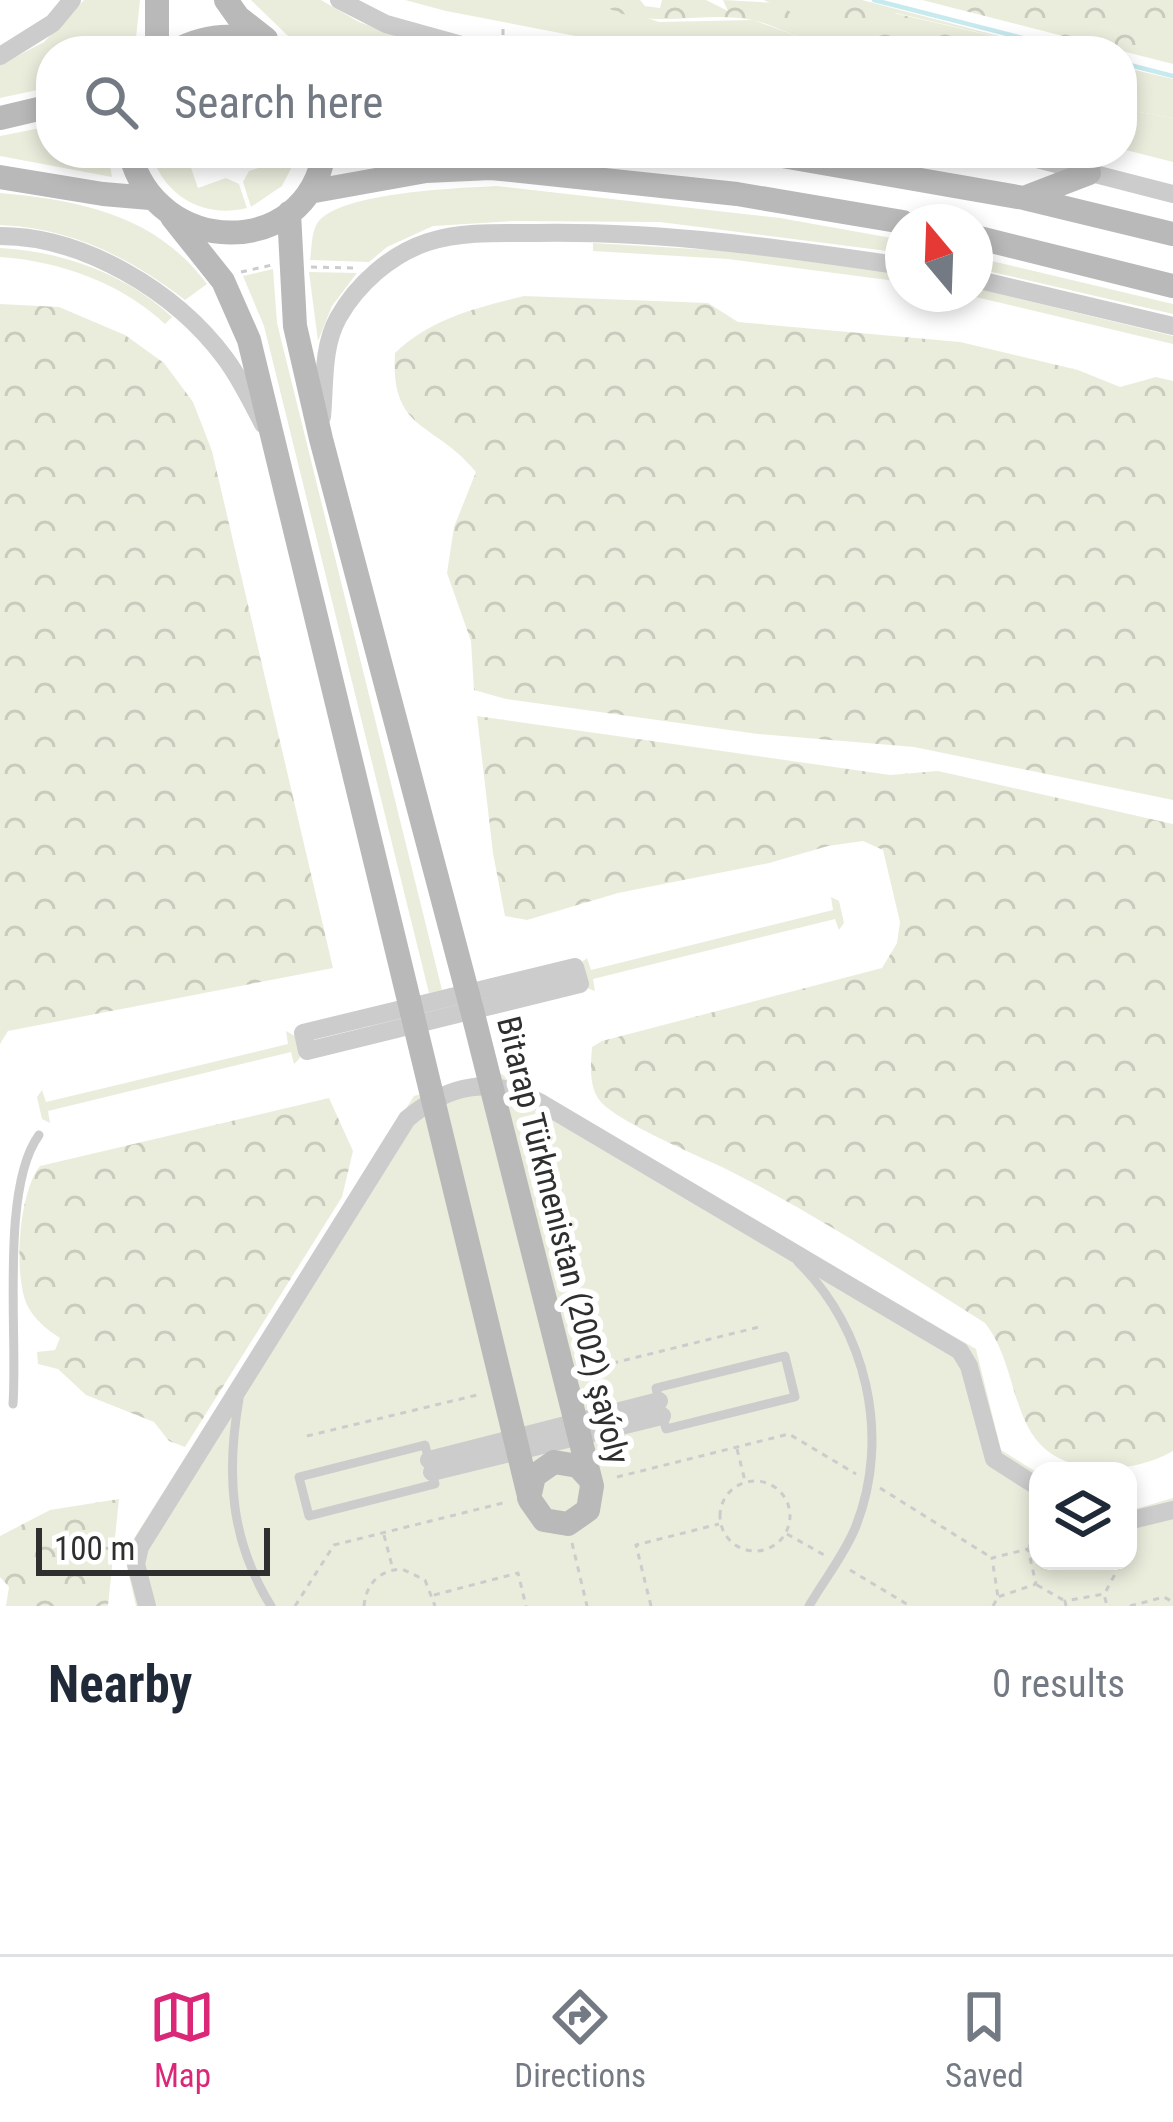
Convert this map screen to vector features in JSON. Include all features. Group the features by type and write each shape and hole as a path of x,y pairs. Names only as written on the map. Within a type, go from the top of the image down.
{"street":[{"path":"0,56 53,22 72,0"},
{"path":"157,0 157,36"},
{"path":"226,0 262,36"},
{"path":"339,0 386,24 429,36"},
{"path":"0,118 36,110"},
{"path":"134,168 150,198 201,250 232,297 249,340 530,1500 544,1520 568,1524"},
{"path":"172,217 200,230 231,234 261,228 289,213 309,192 318,168"},
{"path":"309,192 426,171 491,168 737,194 885,219"},
{"path":"851,168 1024,198 1173,234"},
{"path":"1073,168 1173,194"},
{"path":"1024,198 1089,172"},
{"path":"0,177 150,198"},
{"name":"Bitarap Türkmenistan (2002) şaýoly","path":"289,213 295,326 321,439 577,1430 604,1481 588,1510 568,1524"},
{"path":"321,439 328,344 338,318 373,274 427,242 470,234 614,231 756,244 885,263"},
{"path":"0,236 21,236 93,257 136,279 202,331 240,381 276,449"},
{"path":"993,241 1173,286"},
{"path":"993,283 1173,326"},
{"path":"411,1016 307,1051 303,1034 580,984 575,967 470,1002"},
{"path":"147,1606 136,1564 140,1547 406,1119 432,1098 490,1083 542,1103 960,1352 969,1366 994,1459 1029,1481"},
{"path":"430,1466 661,1408"},
{"path":"530,1500 534,1476 554,1462 578,1466 604,1481"},
{"path":"1137,1519 1173,1510"}],"lane":[{"path":"13,1404 14,1242 21,1177 31,1145 40,1136"},
{"path":"779,1244 829,1300 857,1354 872,1414 869,1482 854,1531 809,1606"},
{"path":"784,1356 795,1397 665,1429 661,1408 656,1388 784,1356"},
{"path":"241,1386 230,1471 233,1507 243,1553 271,1606"},
{"path":"425,1445 430,1466 435,1484 309,1516 299,1477 425,1445"}],"path":[{"path":"503,29 503,36"},
{"path":"239,272 272,265"},
{"path":"309,267 364,268"},
{"path":"589,1369 759,1328"},
{"path":"307,1436 477,1395"},
{"path":"604,1481 789,1433 992,1558 1028,1549 1036,1584 1066,1604 1104,1594"},
{"path":"737,1448 746,1483"},
{"path":"763,1482 785,1498 790,1516 785,1533 766,1550 748,1550 733,1543 721,1523 724,1501 746,1483 763,1482"},
{"path":"295,1606 334,1545 502,1503"},
{"path":"651,1606 636,1545 721,1523"},
{"path":"568,1524 586,1606"},
{"path":"384,1533 392,1569"},
{"path":"992,1558 998,1597 993,1606"},
{"path":"364,1606 370,1584 392,1569 418,1574 434,1595 435,1606"},
{"path":"1107,1606 1104,1594 1117,1570"},
{"path":"434,1595 518,1573 526,1606"},
{"path":"998,1597 1036,1584"},
{"path":"1130,1606 1164,1597 1173,1602"}],"green space":[{"path":"84,0 140,0 136,36 50,36"},
{"path":"251,0 321,0 359,22 399,36 289,36"},
{"path":"405,0 594,0 659,22 753,20 797,36 575,36"},
{"path":"594,0 640,0 645,6 660,8 662,0 706,0 728,11 723,0 776,3 800,18 797,36 732,17 632,16"},
{"path":"764,0 862,0 999,36 896,13 873,33 878,36 797,36 799,18"},
{"path":"922,0 1173,0 1173,64 1137,55 1137,36 1063,36"},
{"path":"859,5 993,36 878,36 823,28 847,7"},
{"path":"36,46 36,90 0,98 0,65"},
{"path":"1137,71 1173,79 1173,118 1137,112"},
{"path":"1137,112 1173,118 1173,162 1137,153"},
{"path":"36,129 36,163 0,156 0,136"},
{"path":"64,168 110,168 112,177"},
{"path":"157,168 191,168 198,188 226,178 239,184 247,208 204,208 180,195"},
{"path":"291,168 282,186 251,207 243,182 249,171"},
{"path":"497,186 780,218 885,237 885,251 660,222 512,221 433,226 387,247 369,262 310,260 318,222 331,212 375,198"},
{"path":"0,193 88,207 141,227 187,261 207,284 185,300 98,248 51,232 0,225"},
{"path":"593,243 729,251 885,272 885,280 728,259 593,251"},
{"path":"0,248 47,254 92,268 134,288 172,317 165,324 109,286 45,263 0,257"},
{"path":"993,261 1173,304 1173,314 993,272"},
{"path":"273,269 277,323 442,990 429,993 264,326 243,276"},
{"path":"309,272 357,273 332,306 318,341"},
{"path":"993,292 1173,336 1173,344 993,301"},
{"path":"524,296 708,303 738,322 960,342 1078,370 1120,387 1156,377 1173,381 1173,800 914,747 758,734 506,699 474,690 471,641 447,573 454,527 476,472 408,412 395,379 395,353 439,323"},
{"path":"0,304 59,307 125,335 164,363 193,402 212,451 333,968 8,1031 0,1044"},
{"path":"477,716 890,775 938,771 1173,824 1173,1451 1137,1464 1063,1460 1043,1447 1030,1430 998,1343 985,1323 789,1203 623,1118 596,1095 592,1047 602,1041 882,968 897,943 900,922 883,850 863,841 828,846 769,863 618,893 527,920 505,916"},
{"path":"831,897 839,901 844,923 839,930 835,919 593,979 595,991 587,988 582,962 587,958 591,970 833,910"},
{"path":"286,1031 295,1036 300,1058 294,1064 291,1052 48,1111 50,1123 42,1119 37,1097 42,1090 46,1102 288,1044"},
{"path":"496,1071 976,1349 1001,1450 1029,1467 1029,1570 1137,1570 1137,1508 1173,1498 1173,1606 136,1606 124,1554 414,1096"},
{"path":"329,1098 353,1151 342,1197 185,1447 169,1441 154,1422 86,1395 58,1369 38,1364 37,1352 55,1350 60,1338 30,1310 20,1273 23,1213 40,1166"},
{"path":"119,1499 108,1606 6,1606 9,1587 0,1577 0,1536 50,1510"}],"waterway":[{"path":"874,0 1015,36"},
{"path":"1137,67 1173,76"}]}
